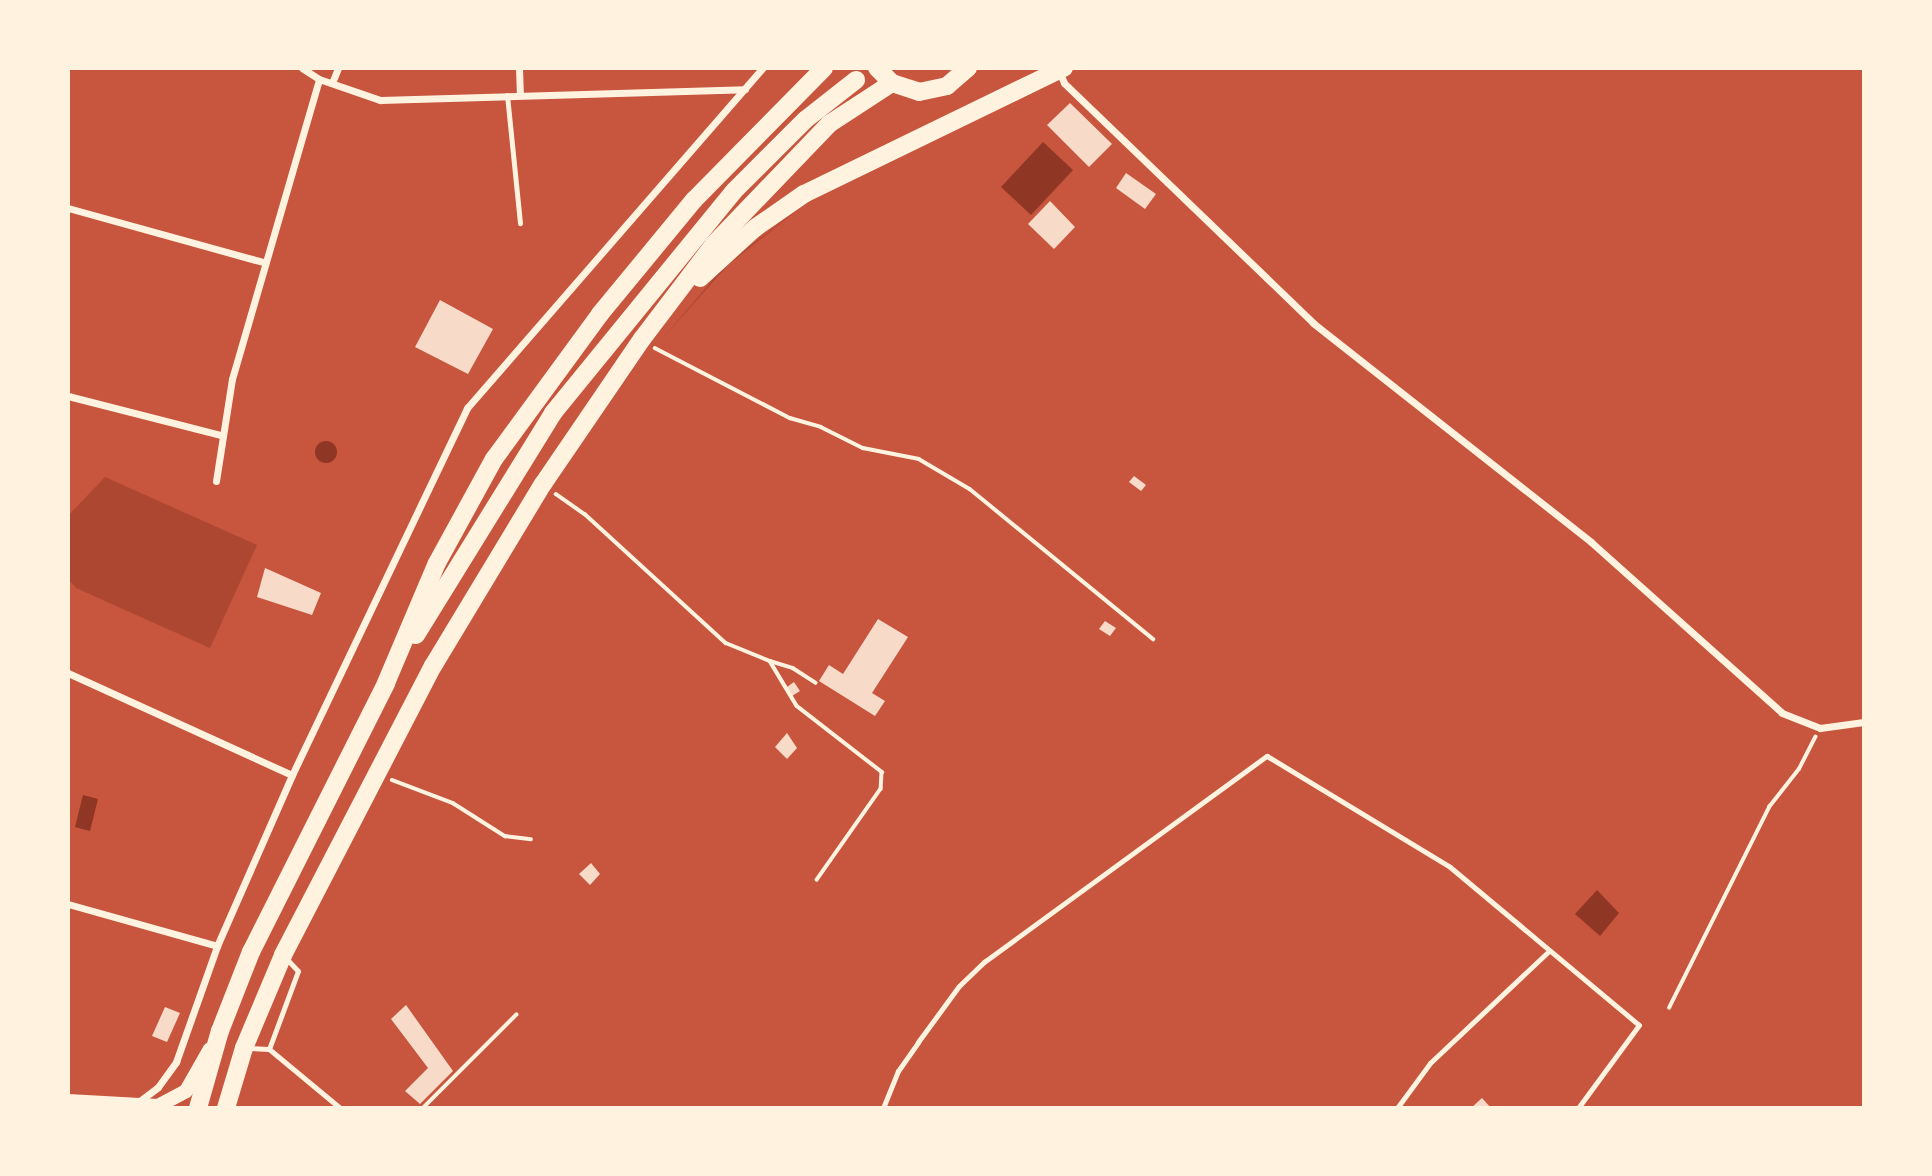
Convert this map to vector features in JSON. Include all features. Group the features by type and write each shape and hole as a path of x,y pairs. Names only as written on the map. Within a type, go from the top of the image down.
{"highway":[{"path":"198,1108 220,1031 251,952 386,683 437,563 494,459 600,314 694,200 824,68"},
{"path":"877,68 892,83 905,89 933,91 959,79 968,68"},
{"path":"647,333 724,254 804,194 1061,69"},
{"path":"386,683 553,413 734,191 805,120 856,80"},
{"path":"226,1108 244,1048 282,955 433,666 543,484 647,333 714,244 812,139 843,113 892,83"}],"main road":[{"path":"68,1101 158,1106 186,1091 220,1031"}],"street":[{"path":"302,68 319,79 380,100 745,89"},
{"path":"332,83 338,68"},
{"path":"519,68 520,95"},
{"path":"135,1104 158,1087 176,1062 217,946 292,775 467,408 763,68"},
{"path":"1061,69 1064,83 1313,323 1591,542 1782,713 1820,728 1864,722"},
{"path":"216,481 221,435 263,262 319,79"},
{"path":"68,208 263,262"},
{"path":"68,396 221,435"},
{"path":"68,673 292,775"},
{"path":"68,904 217,946"}],"lane":[{"path":"507,95 520,223"},
{"path":"883,1108 898,1071 918,1042 959,986 984,962 1267,756 1450,867 1639,1025 1578,1108"},
{"path":"1397,1108 1430,1063 1549,951"},
{"path":"269,1049 298,971 282,955"},
{"path":"244,1048 269,1049 340,1108"}],"path":[{"path":"647,333 790,418 821,427 863,448 919,459 970,489 1153,639"},
{"path":"543,484 585,514 726,643 770,662 793,668 816,683"},
{"path":"770,662 797,706 882,772 880,789 817,880"},
{"path":"1669,1008 1769,807 1799,769 1820,728"},
{"path":"377,773 453,803 505,836 531,839"},
{"path":"423,1108 516,1015"}],"shaded area":[{"path":"1043,142 1073,170 1031,215 1001,187"},
{"path":"809,201 729,264 663,338 727,263"},
{"path":"326,441 334,444 337,452 334,460 326,463 318,460 315,452 318,444"},
{"path":"105,477 257,545 210,648 76,588 68,579 68,516"},
{"path":"83,795 98,799 90,831 75,827"},
{"path":"1597,890 1619,913 1600,936 1575,914"}],"building":[{"path":"1070,103 1112,144 1089,167 1047,125"},
{"path":"1126,173 1156,194 1145,209 1116,188"},
{"path":"1050,201 1075,227 1054,249 1028,224"},
{"path":"440,300 493,329 468,374 415,347"},
{"path":"1134,476 1146,485 1141,491 1129,482"},
{"path":"265,568 321,593 312,615 257,597"},
{"path":"878,619 908,637 872,693 885,701 875,716 819,681 829,665 843,674"},
{"path":"1105,621 1116,628 1110,636 1099,629"},
{"path":"794,682 800,691 792,696 787,687"},
{"path":"787,733 797,748 787,759 775,747"},
{"path":"591,863 600,874 590,885 579,874"},
{"path":"406,1005 453,1071 420,1104 405,1091 428,1068 391,1019"},
{"path":"165,1007 180,1013 167,1042 152,1036"},
{"path":"1482,1098 1491,1108 1471,1108"}]}
